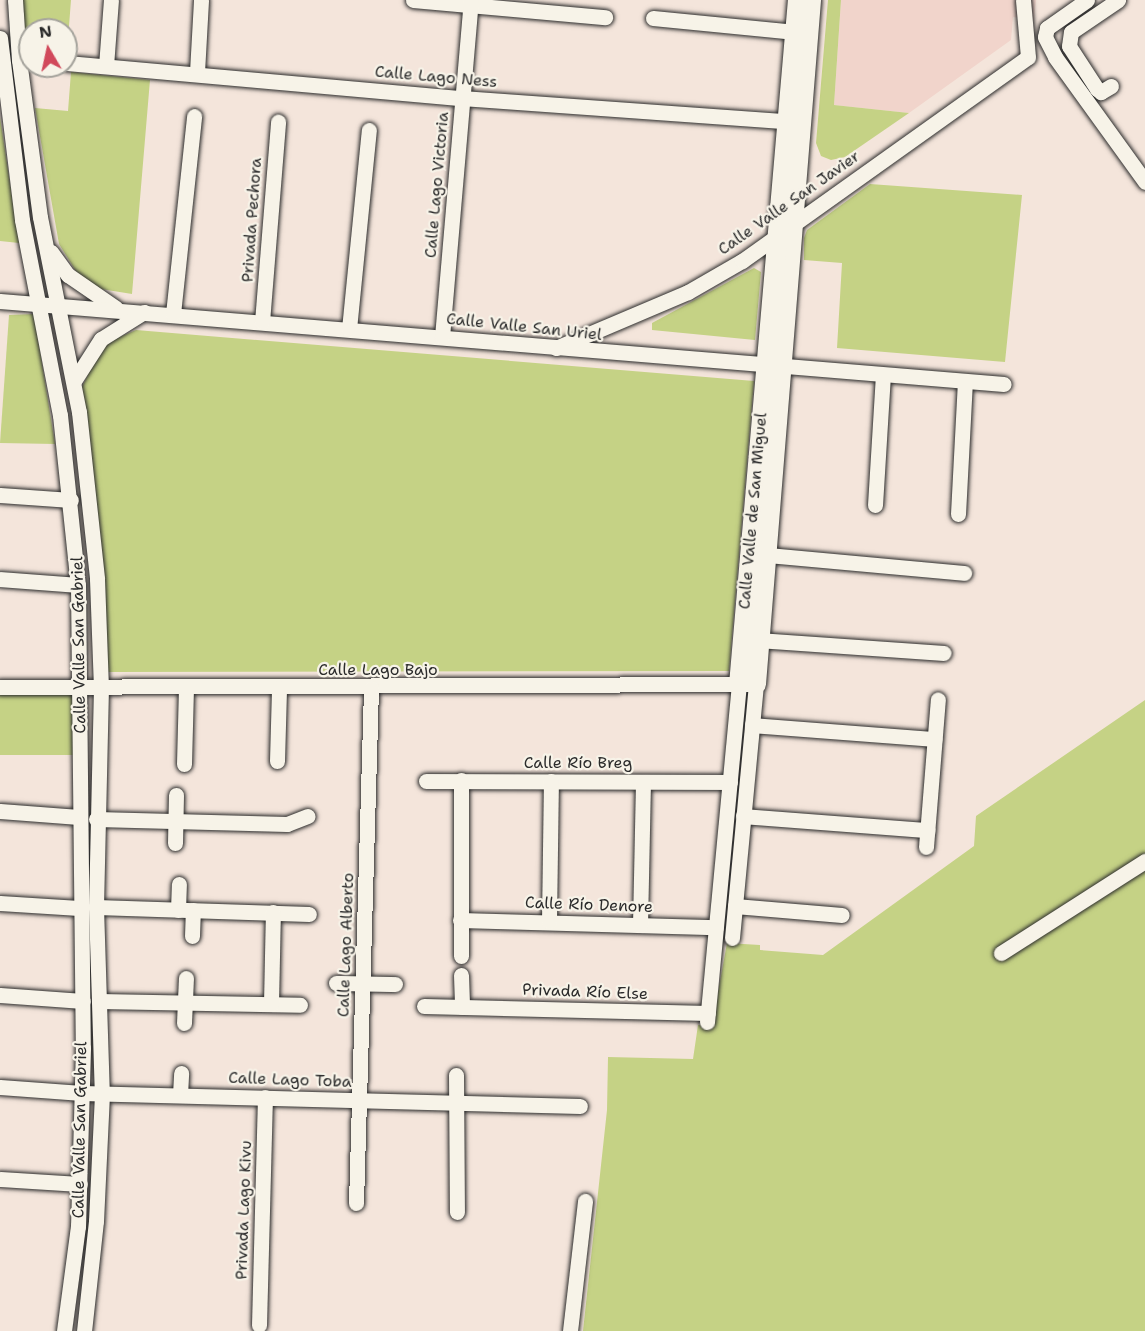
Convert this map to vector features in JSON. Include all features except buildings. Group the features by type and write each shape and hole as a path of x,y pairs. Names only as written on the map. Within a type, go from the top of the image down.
{"street":[{"name":"Calle Valle San Gabriel","path":"15,0 18,18"},
{"path":"106,66 111,0"},
{"path":"196,72 201,0"},
{"path":"413,0 471,2 605,17"},
{"name":"Calle Valle de San Miguel","path":"732,938 752,725 747,685 773,368 795,223 795,32 798,0"},
{"name":"Calle Valle de San Miguel","path":"707,1018 730,782 747,685 758,640 767,555 776,238 796,122 811,0"},
{"name":"Calle Valle San Javier","path":"554,349 688,292 776,238 1029,57 1023,0"},
{"path":"1088,0 1047,28 1045,38 1055,57 1145,182"},
{"path":"1111,86 1101,92 1097,89 1069,46 1071,32 1118,0"},
{"name":"Calle Lago Victoria","path":"442,337 471,2"},
{"path":"653,18 795,32"},
{"name":"Calle Valle San Gabriel","path":"0,38 22,220 40,303 71,500 78,585 82,687 79,817 82,1093 80,1184 64,1331"},
{"path":"1,59 18,60"},
{"name":"Calle Lago Ness","path":"78,64 196,72 462,98 796,122"},
{"name":"Calle Valle San Gabriel","path":"27,78 46,244 74,381 90,494 101,687 96,819 96,907 102,1094 96,1221 84,1331"},
{"path":"173,314 194,116"},
{"name":"Privada Pechora","path":"262,322 278,122"},
{"path":"349,329 369,130"},
{"path":"46,244 68,275 118,310"},
{"name":"Calle Valle San Uriel","path":"0,301 442,337 773,368 1004,384"},
{"path":"74,381 101,339 144,312"},
{"path":"875,505 883,376"},
{"path":"958,514 965,382"},
{"path":"0,495 71,500"},
{"path":"767,555 964,573"},
{"path":"0,579 78,585"},
{"path":"758,640 944,653"},
{"name":"Calle Lago Bajo","path":"0,687 371,688 747,685"},
{"path":"184,765 186,688"},
{"path":"277,761 279,688"},
{"name":"Calle Lago Alberto","path":"356,1203 371,688"},
{"path":"926,847 938,699"},
{"path":"752,725 934,739"},
{"path":"461,780 461,956"},
{"name":"Calle Río Breg","path":"426,781 730,782"},
{"path":"549,921 551,781"},
{"path":"639,925 643,782"},
{"path":"175,843 176,795"},
{"path":"0,811 79,817"},
{"path":"96,819 287,824 308,816"},
{"path":"743,816 927,830"},
{"path":"1001,953 1145,861"},
{"path":"179,884 192,936"},
{"path":"0,903 79,908"},
{"path":"735,906 842,915"},
{"path":"96,907 309,914"},
{"path":"272,1004 273,912"},
{"name":"Calle Río Denore","path":"460,920 716,927"},
{"path":"461,975 462,1007"},
{"path":"184,1023 186,978"},
{"path":"336,983 395,984"},
{"path":"0,995 82,1001"},
{"path":"99,1001 186,1000 300,1005"},
{"name":"Privada Río Else","path":"424,1006 707,1018"},
{"path":"180,1095 181,1073"},
{"path":"456,1075 457,1212"},
{"name":"Calle Lago Toba","path":"0,1087 102,1094 580,1106"},
{"name":"Privada Lago Kivu","path":"259,1324 265,1097"},
{"path":"0,1179 80,1184"},
{"path":"570,1331 585,1201"}],"shaded area":[{"path":"841,0 1036,0 1034,20 1013,17 1011,40 909,113 834,105"}],"green space":[{"path":"21,0 71,0 70,18 21,18"},
{"path":"828,0 841,0 834,105 909,113 845,157 831,160 821,156 816,143"},
{"path":"78,73 150,80 132,294 101,289 77,273 59,244 35,108 68,111 71,78 78,78"},
{"path":"0,117 19,243 0,241"},
{"path":"870,184 1022,195 1005,362 837,348 842,263 804,260 804,238 807,230"},
{"path":"754,268 761,272 755,340 652,330 652,323"},
{"path":"34,314 55,444 0,443 9,315"},
{"path":"136,330 754,381 729,671 108,672 82,387 103,344"},
{"path":"0,694 76,694 76,755 0,755"},
{"path":"1145,700 1145,1331 583,1331 607,1110 608,1057 693,1059 698,1025 712,1025 727,943 760,945 760,950 823,955 974,846 976,816"}]}
